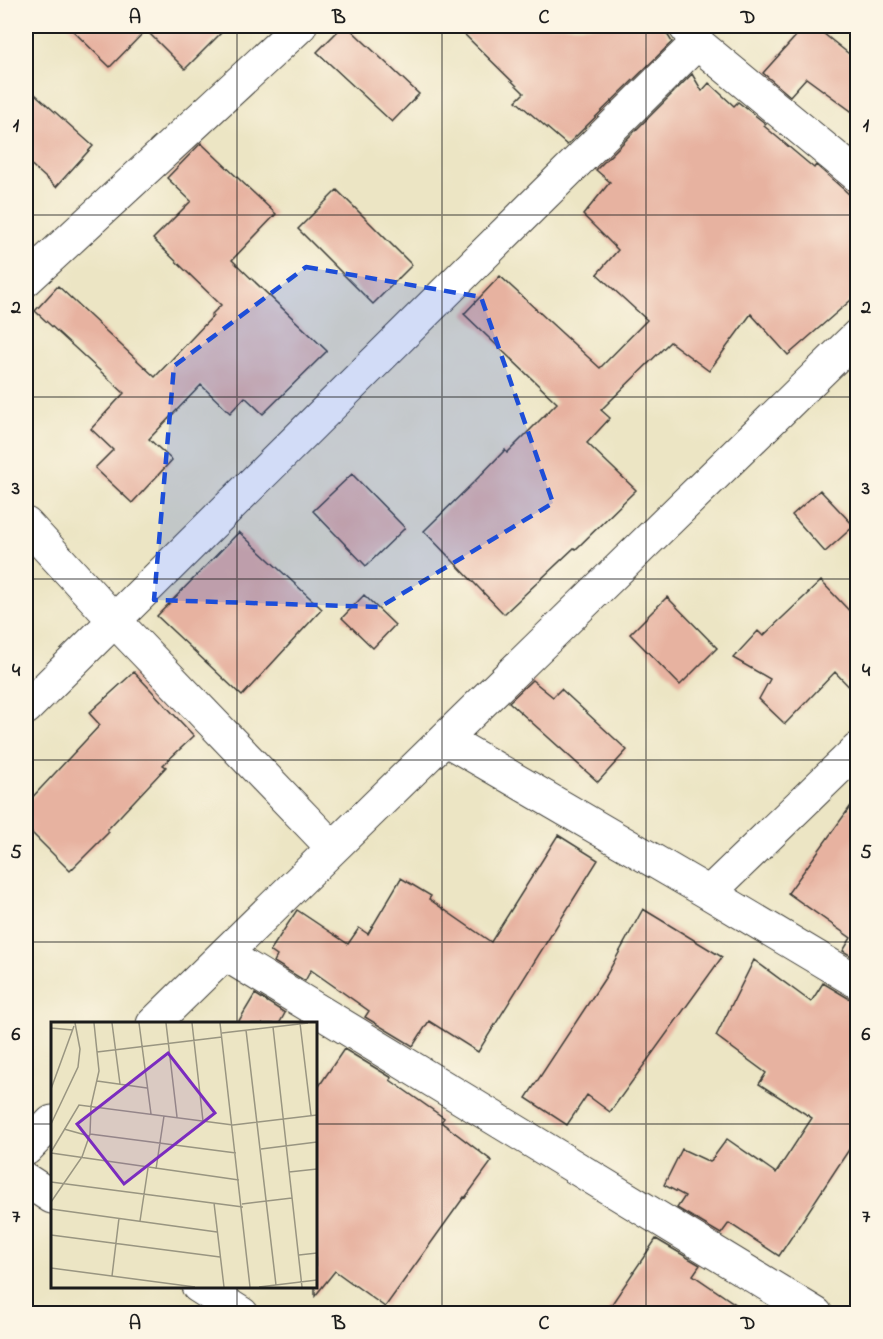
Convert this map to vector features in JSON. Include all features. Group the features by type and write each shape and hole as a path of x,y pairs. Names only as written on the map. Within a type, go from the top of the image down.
{"street":[{"path":"26,280 300,26"},
{"path":"26,708 691,34 858,176"},
{"path":"155,1022 858,335"},
{"path":"26,525 333,848"},
{"path":"445,739 858,982"},
{"path":"709,893 858,749"},
{"path":"225,954 816,1314"},
{"path":"26,1149 51,1123"},
{"path":"26,1180 51,1196"},
{"path":"200,1288 242,1314"}],"highlighted area":[{"path":"306,267 481,297 553,503 380,607 154,600 174,366"}],"building":[{"path":"68,26 228,26 185,69 146,30 110,67"},
{"path":"343,26 347,26 419,94 392,122 317,52"},
{"path":"456,26 662,26 672,42 567,145 516,101 524,93"},
{"path":"805,26 814,26 858,61 858,116 806,78 790,96 763,73"},
{"path":"692,74 702,91 709,83 734,106 738,102 814,168 816,165 858,202 858,294 788,355 751,314 709,371 670,342 601,410 610,418 587,443 636,490 576,549 574,548 504,614 424,531 505,450 507,453 557,403 464,314 500,276 600,368 647,320 597,274 618,250 583,215 610,182 596,170"},
{"path":"26,86 93,146 56,187 26,160"},
{"path":"201,143 276,214 232,260 327,351 263,414 245,397 230,413 201,385 149,439 172,460 132,503 95,468 113,450 91,429 124,393 35,311 58,286 155,377 221,305 153,239 191,201 167,178"},
{"path":"337,190 412,265 373,304 298,229"},
{"path":"352,474 405,528 366,566 313,511"},
{"path":"820,490 854,526 825,552 792,515"},
{"path":"239,532 322,609 242,696 157,616"},
{"path":"821,581 858,620 858,696 835,672 785,724 759,699 770,679 733,658 758,631 763,636"},
{"path":"364,595 395,625 373,648 342,618"},
{"path":"667,597 717,648 680,685 630,634"},
{"path":"134,672 194,736 163,765 166,767 107,830 109,832 70,871 26,827 26,804 100,725 89,713"},
{"path":"532,680 553,697 561,689 627,750 598,782 509,702"},
{"path":"858,796 858,960 843,951 851,938 788,893"},
{"path":"558,835 598,860 478,1052 429,1021 413,1046 365,1017 369,1011 311,970 305,981 274,962 277,956 270,951 297,910 348,944 359,928 368,934 401,878 431,896 429,899 491,942"},
{"path":"643,909 722,957 610,1112 587,1095 567,1125 526,1098 605,978"},
{"path":"754,960 811,1002 823,983 848,998 858,1001 858,1136 779,1256 729,1223 721,1234 677,1208 685,1196 664,1185 682,1149 710,1162 727,1139 776,1173 812,1118 759,1084 766,1073 716,1036"},
{"path":"255,994 285,1013 280,1022 238,1022"},
{"path":"344,1049 392,1078 390,1080 444,1118 441,1122 492,1161 385,1307 335,1271 315,1296 316,1091"},
{"path":"656,1239 700,1265 693,1275 750,1314 605,1314"}]}
